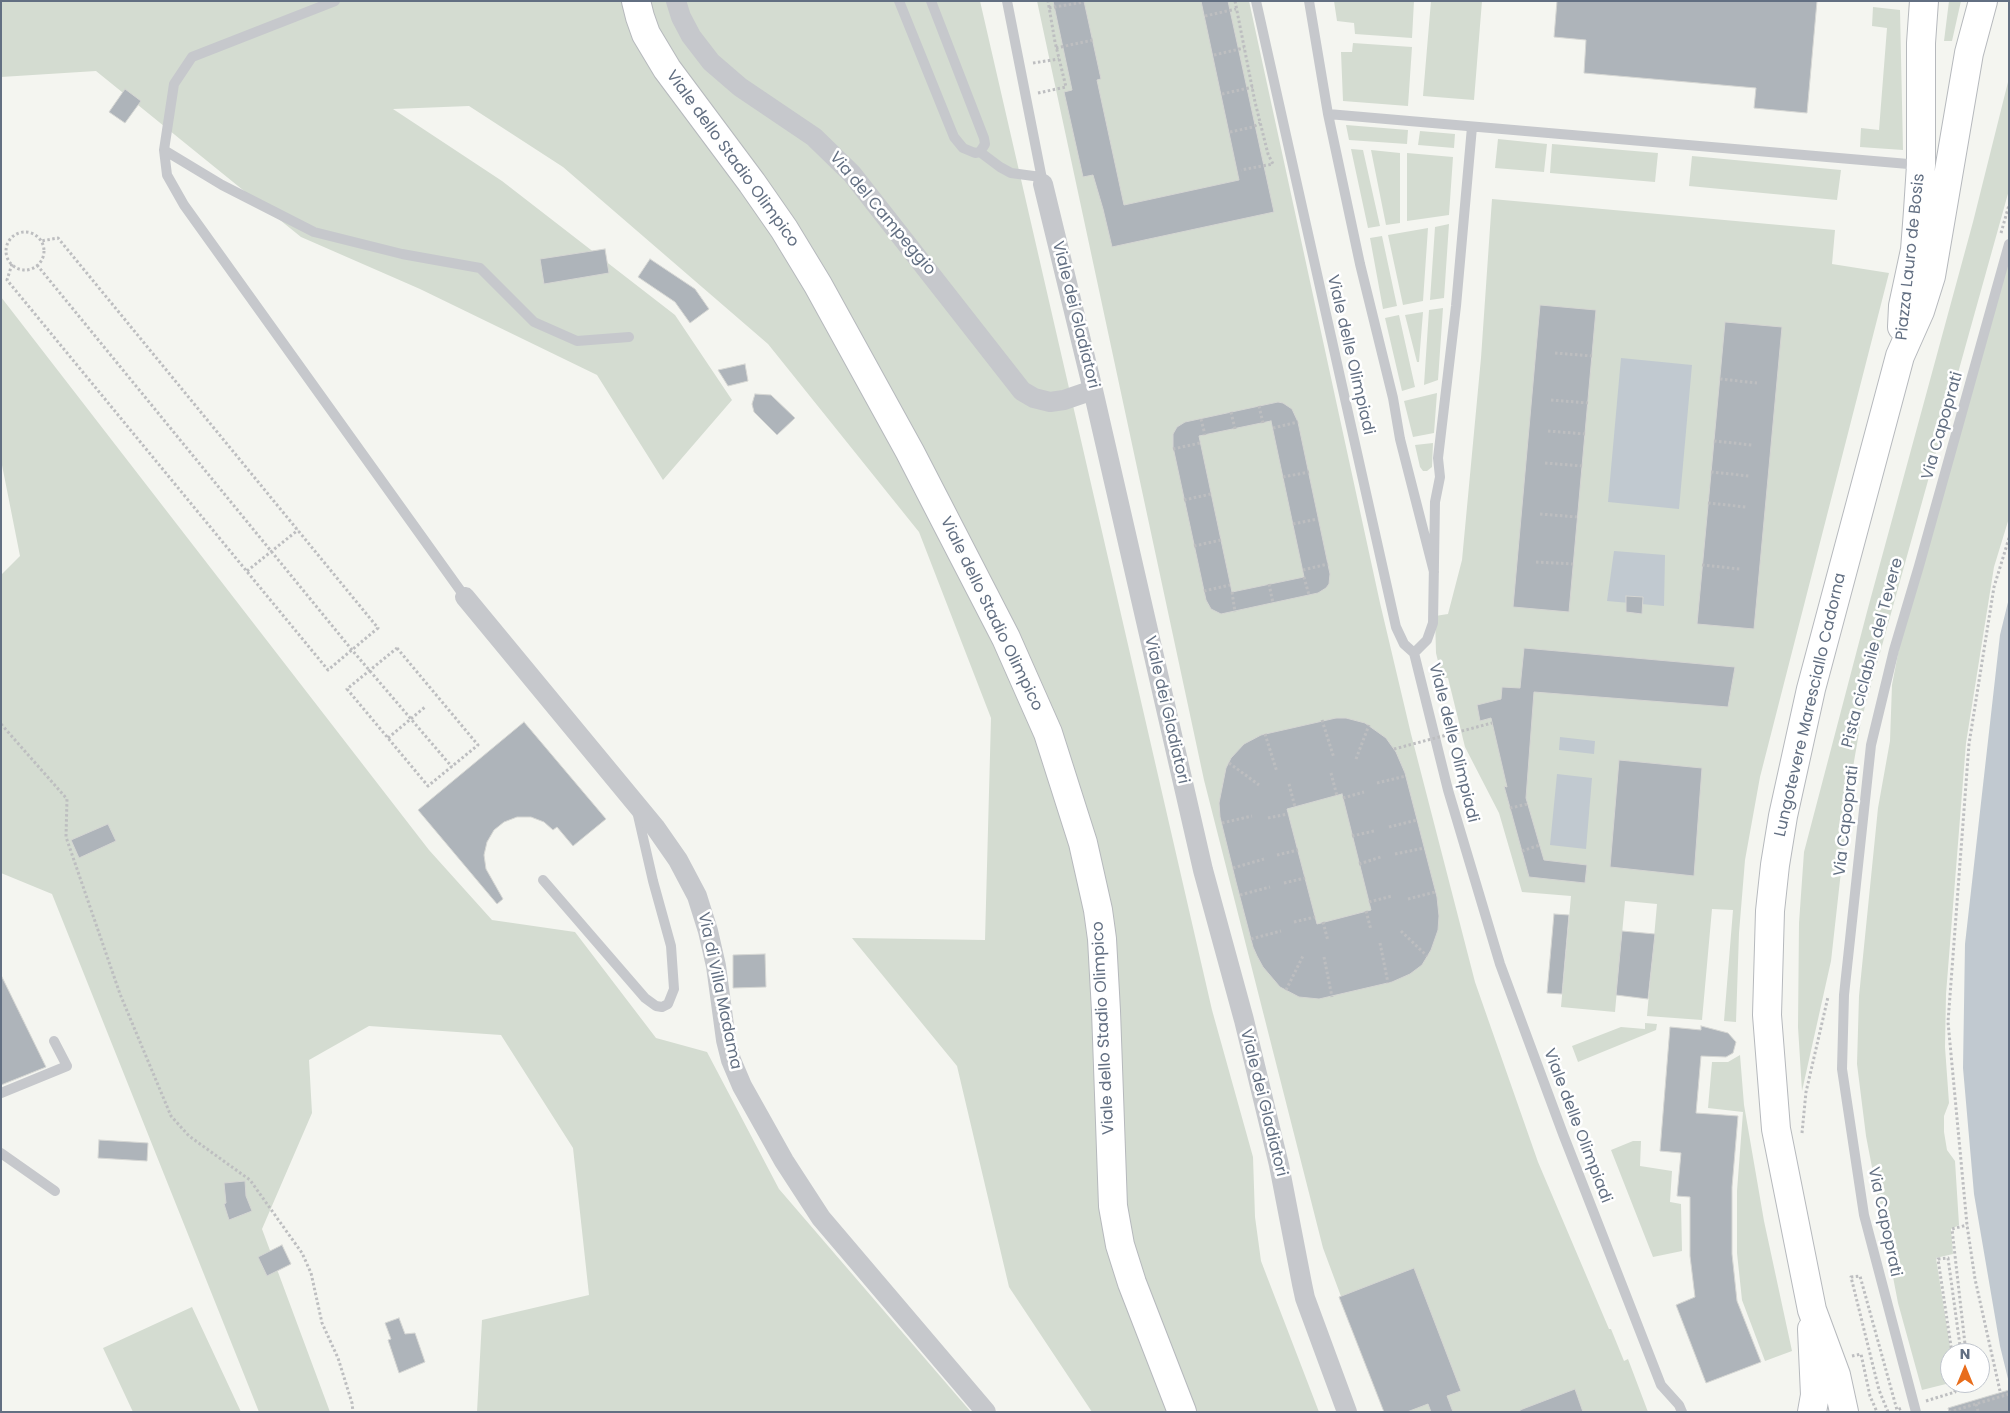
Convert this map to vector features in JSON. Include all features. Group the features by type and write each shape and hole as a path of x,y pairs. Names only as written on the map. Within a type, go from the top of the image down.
{"main road":[{"name":"Viale dello Stadio Olimpico","path":"636,1 646,34 667,69 752,183 784,229 818,285 910,452 1006,638 1048,733 1083,843 1093,883 1102,940 1113,1206 1120,1245 1132,1283 1182,1412"},
{"name":"Piazza Lauro de Bosis","path":"1900,356 1903,306 1915,250 1921,165 1921,43 1924,1"},
{"name":"Piazza Lauro de Bosis","path":"1900,356 1920,311 1931,276 1969,53 1983,1"},
{"name":"Lungotevere Maresciallo Cadorna","path":"1844,1412 1836,1376 1812,1310 1781,1160 1767,1015 1770,911 1776,855 1791,775 1811,689 1900,356"},
{"path":"1812,1310 1815,1395 1812,1412"}],"street":[{"name":"Via del Campeggio","path":"676,1 681,17 691,36 711,62 740,87 814,137 852,174 1022,391 1034,398 1050,402 1064,400 1093,390"},
{"name":"Viale dei Gladiatori","path":"1042,180 1093,390 1203,870 1244,1020 1280,1165 1303,1291 1347,1412"},
{"name":"Via di Villa Madama","path":"465,596 671,849 697,896 708,930 715,960 724,1029 731,1060 742,1086 809,1202 831,1231 986,1412"}],"lane":[{"path":"335,1 192,57 174,84 164,150 167,175 184,205 465,596"},
{"path":"899,1 954,137 963,148 975,153 980,152 1011,173 1042,180"},
{"path":"931,1 984,138 985,144 980,152"},
{"name":"Viale dei Gladiatori","path":"1007,1 1042,180"},
{"name":"Viale delle Olimpiadi","path":"1256,1 1396,627 1404,644 1414,653 1448,790 1500,964 1563,1134 1661,1385 1679,1405 1682,1412"},
{"path":"1309,1 1328,114 1360,264 1394,398 1400,439 1434,572"},
{"path":"1328,114 1921,165"},
{"path":"1414,653 1427,640 1431,628 1435,502 1440,477 1438,458 1456,306 1472,127"},
{"path":"164,150 222,185 314,232 402,254 480,268 534,322 577,341 629,337"},
{"name":"Via Capoprati","path":"1917,1407 1864,1215 1842,1068 1844,995 1871,745 1894,650 1919,566 2004,243"},
{"path":"543,880 646,998 656,1006 662,1007 668,1004 674,989 671,946 653,881 635,803"},
{"path":"1,1093 67,1066 54,1040"},
{"path":"1,1153 55,1191"}],"path":[{"path":"1048,1 1056,48 1066,87 1055,90"},
{"path":"1235,1 1260,123 1268,154 1273,164 1241,170"},
{"path":"1049,8 1084,2"},
{"path":"1205,16 1236,8"},
{"path":"1056,48 1093,40"},
{"path":"1214,55 1244,48"},
{"path":"1049,60 1059,59"},
{"path":"1222,94 1253,87"},
{"path":"1230,132 1253,127 1260,123"},
{"path":"2004,243 2009,205"},
{"path":"30,233 40,241 43,246 43,256 37,265 27,270 16,268 6,254 9,242 18,234 30,233"},
{"path":"12,264 7,280 328,670 378,628 58,238 40,241"},
{"path":"37,265 352,650 452,767"},
{"path":"1555,353 1592,356"},
{"path":"1720,379 1757,383"},
{"path":"1550,400 1588,403"},
{"path":"1259,406 1263,423"},
{"path":"1231,412 1235,429"},
{"path":"1201,419 1204,435"},
{"path":"1273,428 1298,422"},
{"path":"1548,431 1585,434"},
{"path":"1714,441 1752,444"},
{"path":"1173,449 1200,443"},
{"path":"1545,463 1582,466"},
{"path":"1283,477 1308,472"},
{"path":"1711,472 1749,476"},
{"path":"1184,500 1211,494"},
{"path":"1708,504 1746,507"},
{"path":"1540,514 1578,517"},
{"path":"1293,524 1318,519"},
{"path":"247,571 298,530"},
{"path":"2000,1391 1975,1279 1967,1225 1948,1022 1969,744 1994,587 2009,538"},
{"path":"1194,546 1221,540"},
{"path":"1536,562 1573,564"},
{"path":"1303,570 1328,564"},
{"path":"1702,565 1740,569"},
{"path":"1304,577 1309,595"},
{"path":"1269,584 1273,603"},
{"path":"1204,592 1230,585"},
{"path":"1232,592 1236,612"},
{"path":"396,648 478,745 428,786 388,738 347,689 396,648"},
{"path":"388,738 425,707"},
{"path":"1322,720 1334,758"},
{"path":"1394,749 1492,723"},
{"path":"1,724 67,799 66,837 120,994 171,1116 189,1136 250,1180 302,1253 311,1274 322,1323 338,1358 352,1402 352,1412"},
{"path":"1356,759 1369,725"},
{"path":"1265,734 1277,772"},
{"path":"1229,763 1258,785"},
{"path":"1331,773 1337,796"},
{"path":"1377,783 1406,776"},
{"path":"1289,784 1295,807"},
{"path":"1342,798 1364,792"},
{"path":"1510,808 1528,804"},
{"path":"1268,818 1288,814"},
{"path":"1222,823 1252,816"},
{"path":"1389,827 1417,820"},
{"path":"1352,836 1374,831"},
{"path":"1522,850 1540,845"},
{"path":"1395,854 1424,848"},
{"path":"1277,855 1298,850"},
{"path":"1360,864 1381,857"},
{"path":"1233,868 1264,859"},
{"path":"1284,883 1305,878"},
{"path":"1240,895 1270,887"},
{"path":"1408,899 1435,892"},
{"path":"1370,902 1392,896"},
{"path":"1366,911 1371,930"},
{"path":"1294,922 1315,916"},
{"path":"1323,922 1328,941"},
{"path":"1401,930 1427,956"},
{"path":"1251,939 1281,931"},
{"path":"1380,943 1388,982"},
{"path":"1286,990 1303,956"},
{"path":"1324,957 1332,996"},
{"path":"1806,1092 1831,989 1832,1000"},
{"path":"1965,1343 1952,1229 1967,1225"},
{"path":"1951,1343 1938,1259 1948,1258 1960,1343"},
{"path":"1888,1412 1879,1390 1851,1277 1860,1276 1897,1410 1905,1407 1906,1412"},
{"path":"1848,1357 1861,1354 1870,1396 1877,1412"},
{"path":"1917,1407 1952,1393"},
{"path":"1950,1412 2009,1394"},
{"path":"1976,1404 1978,1410"}],"shaded area":[{"path":"1,1 980,1 1212,1010 1253,1157 1255,1217 1261,1261 1319,1412 1092,1412 1009,1287 957,1066 852,938 985,940 991,718 919,532 768,344 563,167 469,106 393,109 502,181 675,315 732,400 663,480 597,375 420,289 301,237 96,71 1,77"},
{"path":"1037,1 1249,1 1380,603 1411,734 1475,982 1538,1162 1609,1329 1611,1329 1624,1361 1628,1359 1648,1412 1384,1412 1323,1248 1204,780"},
{"path":"1334,1 1414,1 1412,38 1355,34 1354,23 1337,21"},
{"path":"1431,1 1482,1 1474,100 1423,96"},
{"path":"1949,1 1961,1 1952,41 1944,41"},
{"path":"1873,7 1900,10 1903,150 1860,147 1861,128 1879,130 1887,28 1872,26"},
{"path":"1353,43 1412,47 1408,106 1343,101 1341,52 1352,52"},
{"path":"2009,78 2009,190 1861,721 1852,773 1831,961 1802,1091 1798,1027 1799,923 1804,852 1973,222"},
{"path":"1346,125 1408,130 1407,144 1349,140"},
{"path":"1420,131 1455,134 1454,148 1418,145"},
{"path":"1498,139 1547,144 1544,172 1495,168"},
{"path":"1552,144 1658,153 1655,182 1550,173"},
{"path":"1351,149 1363,150 1380,226 1368,228"},
{"path":"1371,150 1400,153 1400,223 1386,225"},
{"path":"1407,153 1453,157 1449,215 1407,221"},
{"path":"1692,156 1841,170 1837,200 1689,186"},
{"path":"1492,199 1835,230 1832,264 1889,273 1760,777 1745,860 1739,933 1736,1022 1724,1021 1733,910 1712,909 1702,1020 1647,1016 1657,904 1625,901 1615,1012 1561,1007 1571,896 1522,892 1499,813 1465,747 1448,678 1442,678 1436,653 1435,616 1448,614 1462,560 1481,358"},
{"path":"1449,224 1444,298 1430,300 1435,227"},
{"path":"1428,228 1423,301 1403,305 1388,235"},
{"path":"1382,236 1397,306 1383,309 1370,238"},
{"path":"2009,257 2009,518 1994,567 1966,743 1946,994 1945,1047 1949,1103 1944,1116 1944,1132 1947,1150 1955,1161 1959,1225 1951,1229 1953,1254 1936,1258 1949,1343 1940,1343 1940,1386 1922,1390 1898,1303 1866,1136 1857,1064 1859,996 1878,808 1890,741 1892,685 1900,643"},
{"path":"1,297 429,850 492,920 575,932 656,1038 707,1052 779,1189 971,1412 477,1412 482,1320 589,1295 573,1148 501,1035 369,1026 309,1060 312,1113 262,1229 330,1412 259,1412 52,894 1,873 1,575 20,556 1,460"},
{"path":"1443,308 1438,380 1424,385 1429,310"},
{"path":"1423,312 1419,362 1417,362 1405,315"},
{"path":"1399,315 1415,387 1402,391 1385,318"},
{"path":"1621,358 1692,365 1679,509 1608,502"},
{"path":"1437,393 1434,433 1413,437 1404,401"},
{"path":"1433,443 1432,467 1427,471 1423,471 1420,467 1415,445"},
{"path":"1614,551 1665,555 1664,606 1607,601"},
{"path":"2009,598 2009,1383 2000,1346 1974,1194 1963,1068 1965,944 2000,635"},
{"path":"1560,737 1595,741 1594,754 1559,750"},
{"path":"1557,774 1592,778 1586,849 1550,845"},
{"path":"1645,1023 1657,1024 1656,1030 1578,1062 1572,1046 1621,1027 1645,1029"},
{"path":"1740,1055 1744,1105 1764,1221 1792,1351 1765,1361 1742,1300 1737,1253 1737,1191 1743,1112 1708,1108 1712,1062 1728,1062"},
{"path":"1633,1141 1641,1141 1640,1166 1672,1171 1670,1202 1681,1204 1682,1251 1653,1257 1611,1150"},
{"path":"192,1307 241,1412 133,1412 103,1348"}],"building":[{"path":"1053,1 1084,1 1101,79 1097,80 1124,205 1239,180 1201,1 1228,1 1274,212 1112,247 1093,175 1083,177 1064,92 1072,90"},
{"path":"1557,1 1817,1 1807,113 1754,108 1756,88 1584,73 1586,40 1554,37"},
{"path":"125,89 141,101 125,123 109,112"},
{"path":"605,249 609,273 544,284 540,259"},
{"path":"650,259 695,289 709,309 690,323 675,302 638,277"},
{"path":"1540,305 1596,310 1569,612 1513,607"},
{"path":"1725,322 1782,327 1754,629 1697,624"},
{"path":"745,364 748,381 728,386 718,370"},
{"path":"755,394 771,395 795,418 777,435 754,412 752,404"},
{"path":"1278,402 1292,409 1298,422 1330,574 1329,584 1326,588 1318,593 1221,614 1211,609 1206,600 1173,447 1173,434 1177,427 1185,422","holes":["1271,421 1304,577 1232,592 1199,436"]},
{"path":"1626,596 1643,597 1642,614 1626,612"},
{"path":"1524,648 1735,667 1728,707 1534,692 1526,798 1544,860 1587,865 1585,883 1529,877 1504,786 1507,787 1491,718 1480,721 1477,705 1501,699 1502,687 1520,688"},
{"path":"1336,718 1346,718 1365,723 1386,738 1396,752 1405,773 1437,897 1439,916 1438,930 1431,950 1422,965 1410,974 1392,982 1319,999 1299,997 1280,987 1263,967 1253,947 1220,817 1219,803 1226,768 1231,758 1244,744 1261,735","holes":["1342,794 1371,910 1317,924 1287,809"]},
{"path":"524,722 606,819 573,846 557,827 553,830 544,822 531,817 517,817 504,822 494,830 487,842 484,855 486,869 503,899 497,904 418,810"},
{"path":"1619,760 1702,768 1694,876 1610,867"},
{"path":"108,824 116,841 79,858 71,840"},
{"path":"1554,914 1569,915 1562,994 1547,993"},
{"path":"1622,931 1655,934 1648,999 1616,995"},
{"path":"765,954 766,987 733,988 733,955"},
{"path":"1,975 46,1067 1,1085"},
{"path":"1701,1026 1728,1033 1736,1042 1733,1053 1726,1057 1701,1056 1696,1113 1738,1116 1732,1187 1732,1254 1737,1301 1761,1362 1706,1383 1676,1305 1695,1297 1690,1256 1690,1197 1677,1196 1681,1153 1660,1151 1670,1027 1701,1030"},
{"path":"99,1140 148,1143 147,1161 98,1158"},
{"path":"245,1181 246,1196 252,1211 229,1220 224,1204 226,1203 224,1183"},
{"path":"282,1245 291,1264 267,1276 258,1257"},
{"path":"1414,1268 1461,1391 1447,1396 1453,1412 1431,1412 1428,1404 1407,1412 1384,1412 1339,1297"},
{"path":"399,1318 405,1334 415,1333 425,1362 399,1373 388,1340 391,1339 385,1323"},
{"path":"1575,1389 1583,1412 1520,1412 1520,1410"},
{"path":"2009,1390 2009,1412 1949,1412 1948,1408"}]}
